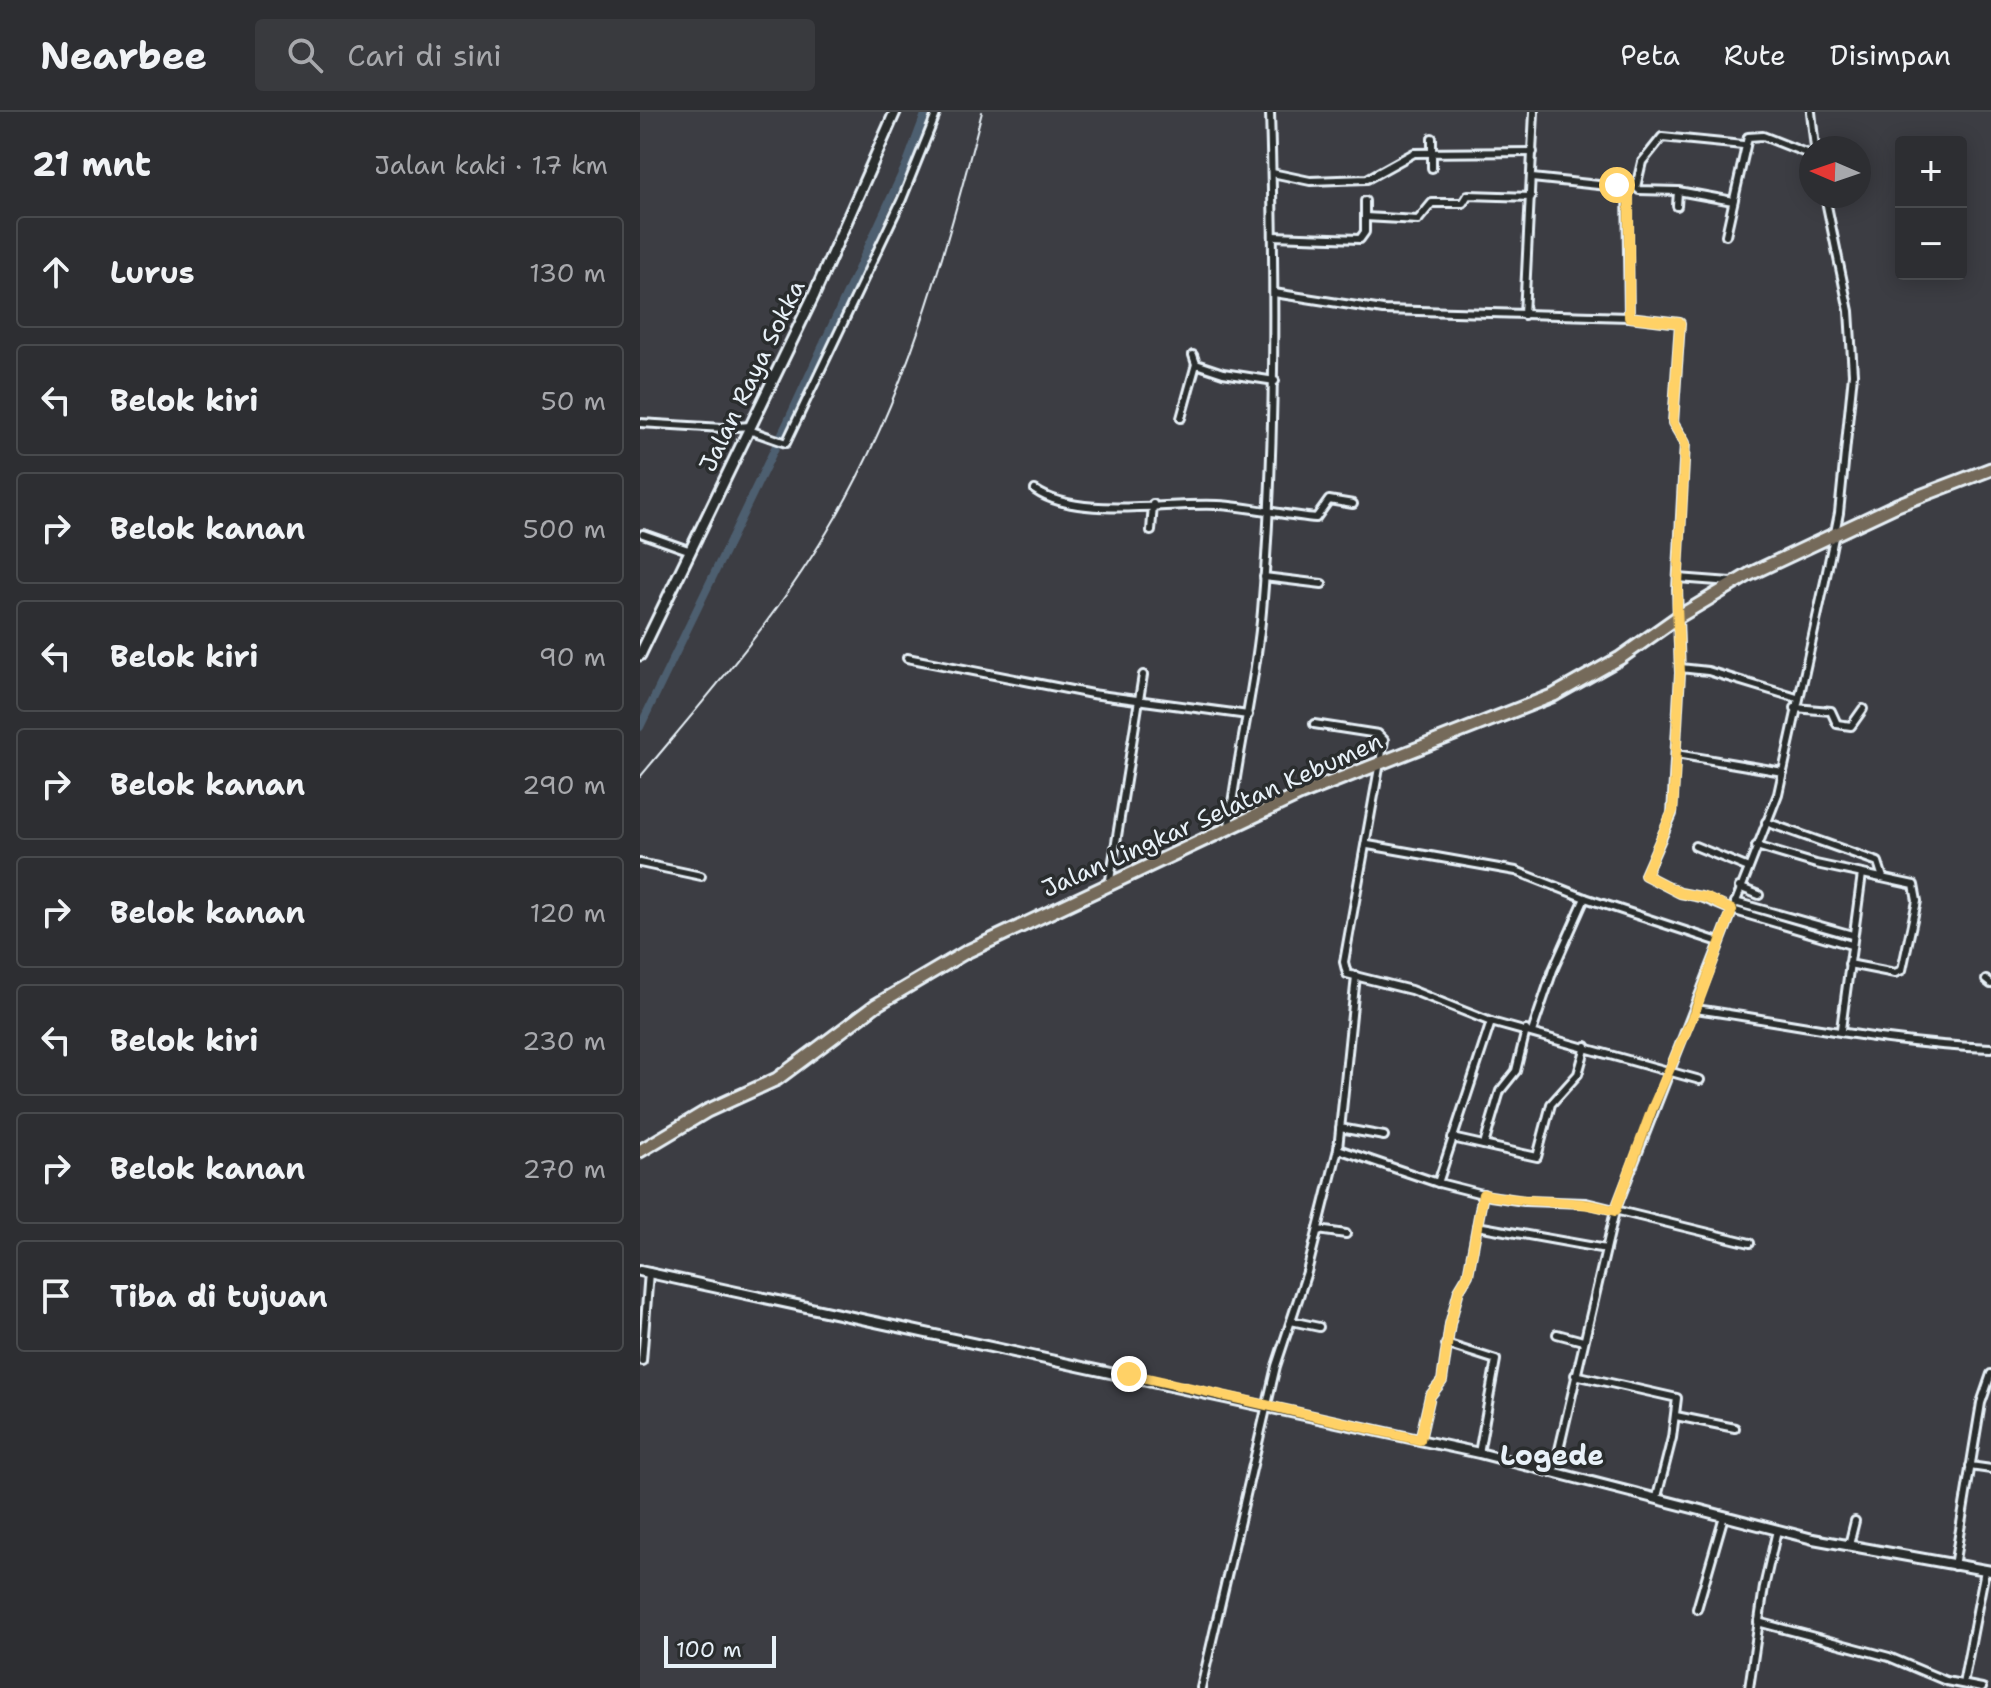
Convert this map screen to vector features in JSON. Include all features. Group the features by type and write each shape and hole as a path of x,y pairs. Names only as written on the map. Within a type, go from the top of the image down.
{"highway":[{"name":"Jalan Lingkar Selatan Kebumen","path":"640,1151 707,1111 777,1079 922,975 1229,827 1566,689 1620,658 1734,583 1835,533 1946,484 1991,469"}],"main road":[{"name":"Jalan Raya Sokka","path":"642,650 844,231 895,112"}],"street":[{"path":"640,423 750,428 780,444 787,441 888,229 937,112"},
{"path":"1229,827 1248,715 1269,512 1275,381 1270,112"},
{"path":"1524,315 1534,112"},
{"path":"1811,112 1814,136"},
{"path":"1726,235 1743,145 1748,137 1756,134 1799,150"},
{"path":"1637,189 1639,167 1660,137 1743,145"},
{"path":"1432,138 1432,168"},
{"path":"1272,173 1310,181 1367,179 1411,154 1533,152"},
{"path":"1532,178 1624,186 1629,195 1629,317"},
{"path":"1629,195 1637,189 1678,191 1733,201"},
{"path":"1677,206 1678,191"},
{"path":"1365,217 1419,219 1432,203 1463,203 1468,195 1531,197"},
{"path":"1273,236 1360,239 1365,236 1365,201"},
{"path":"1554,1471 1615,1211 1696,1009 1783,772 1835,533 1853,374 1849,311 1828,208"},
{"path":"1274,293 1383,310 1629,317 1680,323 1673,423 1685,443 1678,578 1680,668 1676,754 1671,818 1645,875 1680,893 1707,898 1732,910 1851,945"},
{"path":"1181,418 1196,364 1193,355"},
{"path":"1196,364 1223,373 1275,381"},
{"path":"1035,490 1058,502 1077,505 1215,505 1319,518 1329,500 1353,504"},
{"path":"1151,531 1153,504"},
{"path":"643,534 691,551"},
{"path":"1264,577 1322,584"},
{"path":"1678,578 1734,583"},
{"path":"907,658 1136,701 1248,715"},
{"path":"1680,668 1717,674 1797,698"},
{"path":"1109,886 1136,701 1143,675"},
{"path":"1795,708 1831,711 1837,724 1851,726 1863,709"},
{"path":"1314,724 1381,735 1384,740 1368,845 1344,962 1345,971 1402,987 1491,1022 1700,1080"},
{"path":"1676,754 1783,772"},
{"path":"1766,822 1878,862 1883,867 1883,878"},
{"path":"1368,845 1516,871 1585,898 1719,942"},
{"path":"1695,846 1746,867"},
{"path":"1756,846 1914,885 1917,891 1911,937 1902,970 1895,973 1849,964"},
{"path":"640,863 701,876"},
{"path":"1841,1029 1862,874"},
{"path":"1739,887 1759,895"},
{"path":"1484,1145 1500,1091 1516,1071 1553,970 1585,898"},
{"path":"1735,902 1852,935"},
{"path":"1201,1688 1267,1407 1338,1149 1356,976"},
{"path":"1696,1009 1841,1029 1908,1043 1991,1048"},
{"path":"1438,1183 1491,1022"},
{"path":"1452,1138 1537,1157 1551,1104 1578,1074 1586,1046"},
{"path":"1340,1128 1384,1136"},
{"path":"1338,1149 1438,1183 1483,1194 1524,1201 1586,1203 1713,1231 1750,1243"},
{"path":"1420,1440 1430,1396 1442,1381 1446,1344 1459,1290 1468,1275 1483,1194"},
{"path":"1477,1226 1606,1249"},
{"path":"1318,1230 1346,1234"},
{"path":"642,1361 645,1272 1479,1453 1777,1530 1954,1566 1988,1570 1963,1686"},
{"path":"1291,1321 1319,1327"},
{"path":"1557,1334 1583,1341"},
{"path":"1446,1344 1496,1359 1479,1453"},
{"path":"1954,1566 1981,1403 1991,1374"},
{"path":"1575,1375 1675,1397 1676,1416 1657,1497"},
{"path":"1676,1416 1735,1428"},
{"path":"1970,1466 1991,1469"},
{"path":"1697,1609 1724,1516"},
{"path":"1849,1545 1855,1521"},
{"path":"1749,1688 1758,1622 1777,1530"},
{"path":"1758,1622 1889,1657 1931,1676 1963,1686 1982,1688"}],"waterway":[{"path":"640,727 788,421 907,163 926,112"}],"railway":[{"path":"640,777 785,597 854,483 879,432 920,328 982,112"}],"district":[{"name":"Logede","path":"1552,1455"}],"route":[{"path":"1129,1374 1420,1440 1430,1396 1442,1381 1450,1324 1459,1290 1468,1275 1483,1194 1524,1201 1586,1203 1615,1211 1652,1109 1696,1009 1732,910 1707,898 1680,893 1645,875 1673,810 1680,673 1677,605 1685,443 1673,423 1680,323 1629,317 1629,195 1627,188 1617,185"}]}
